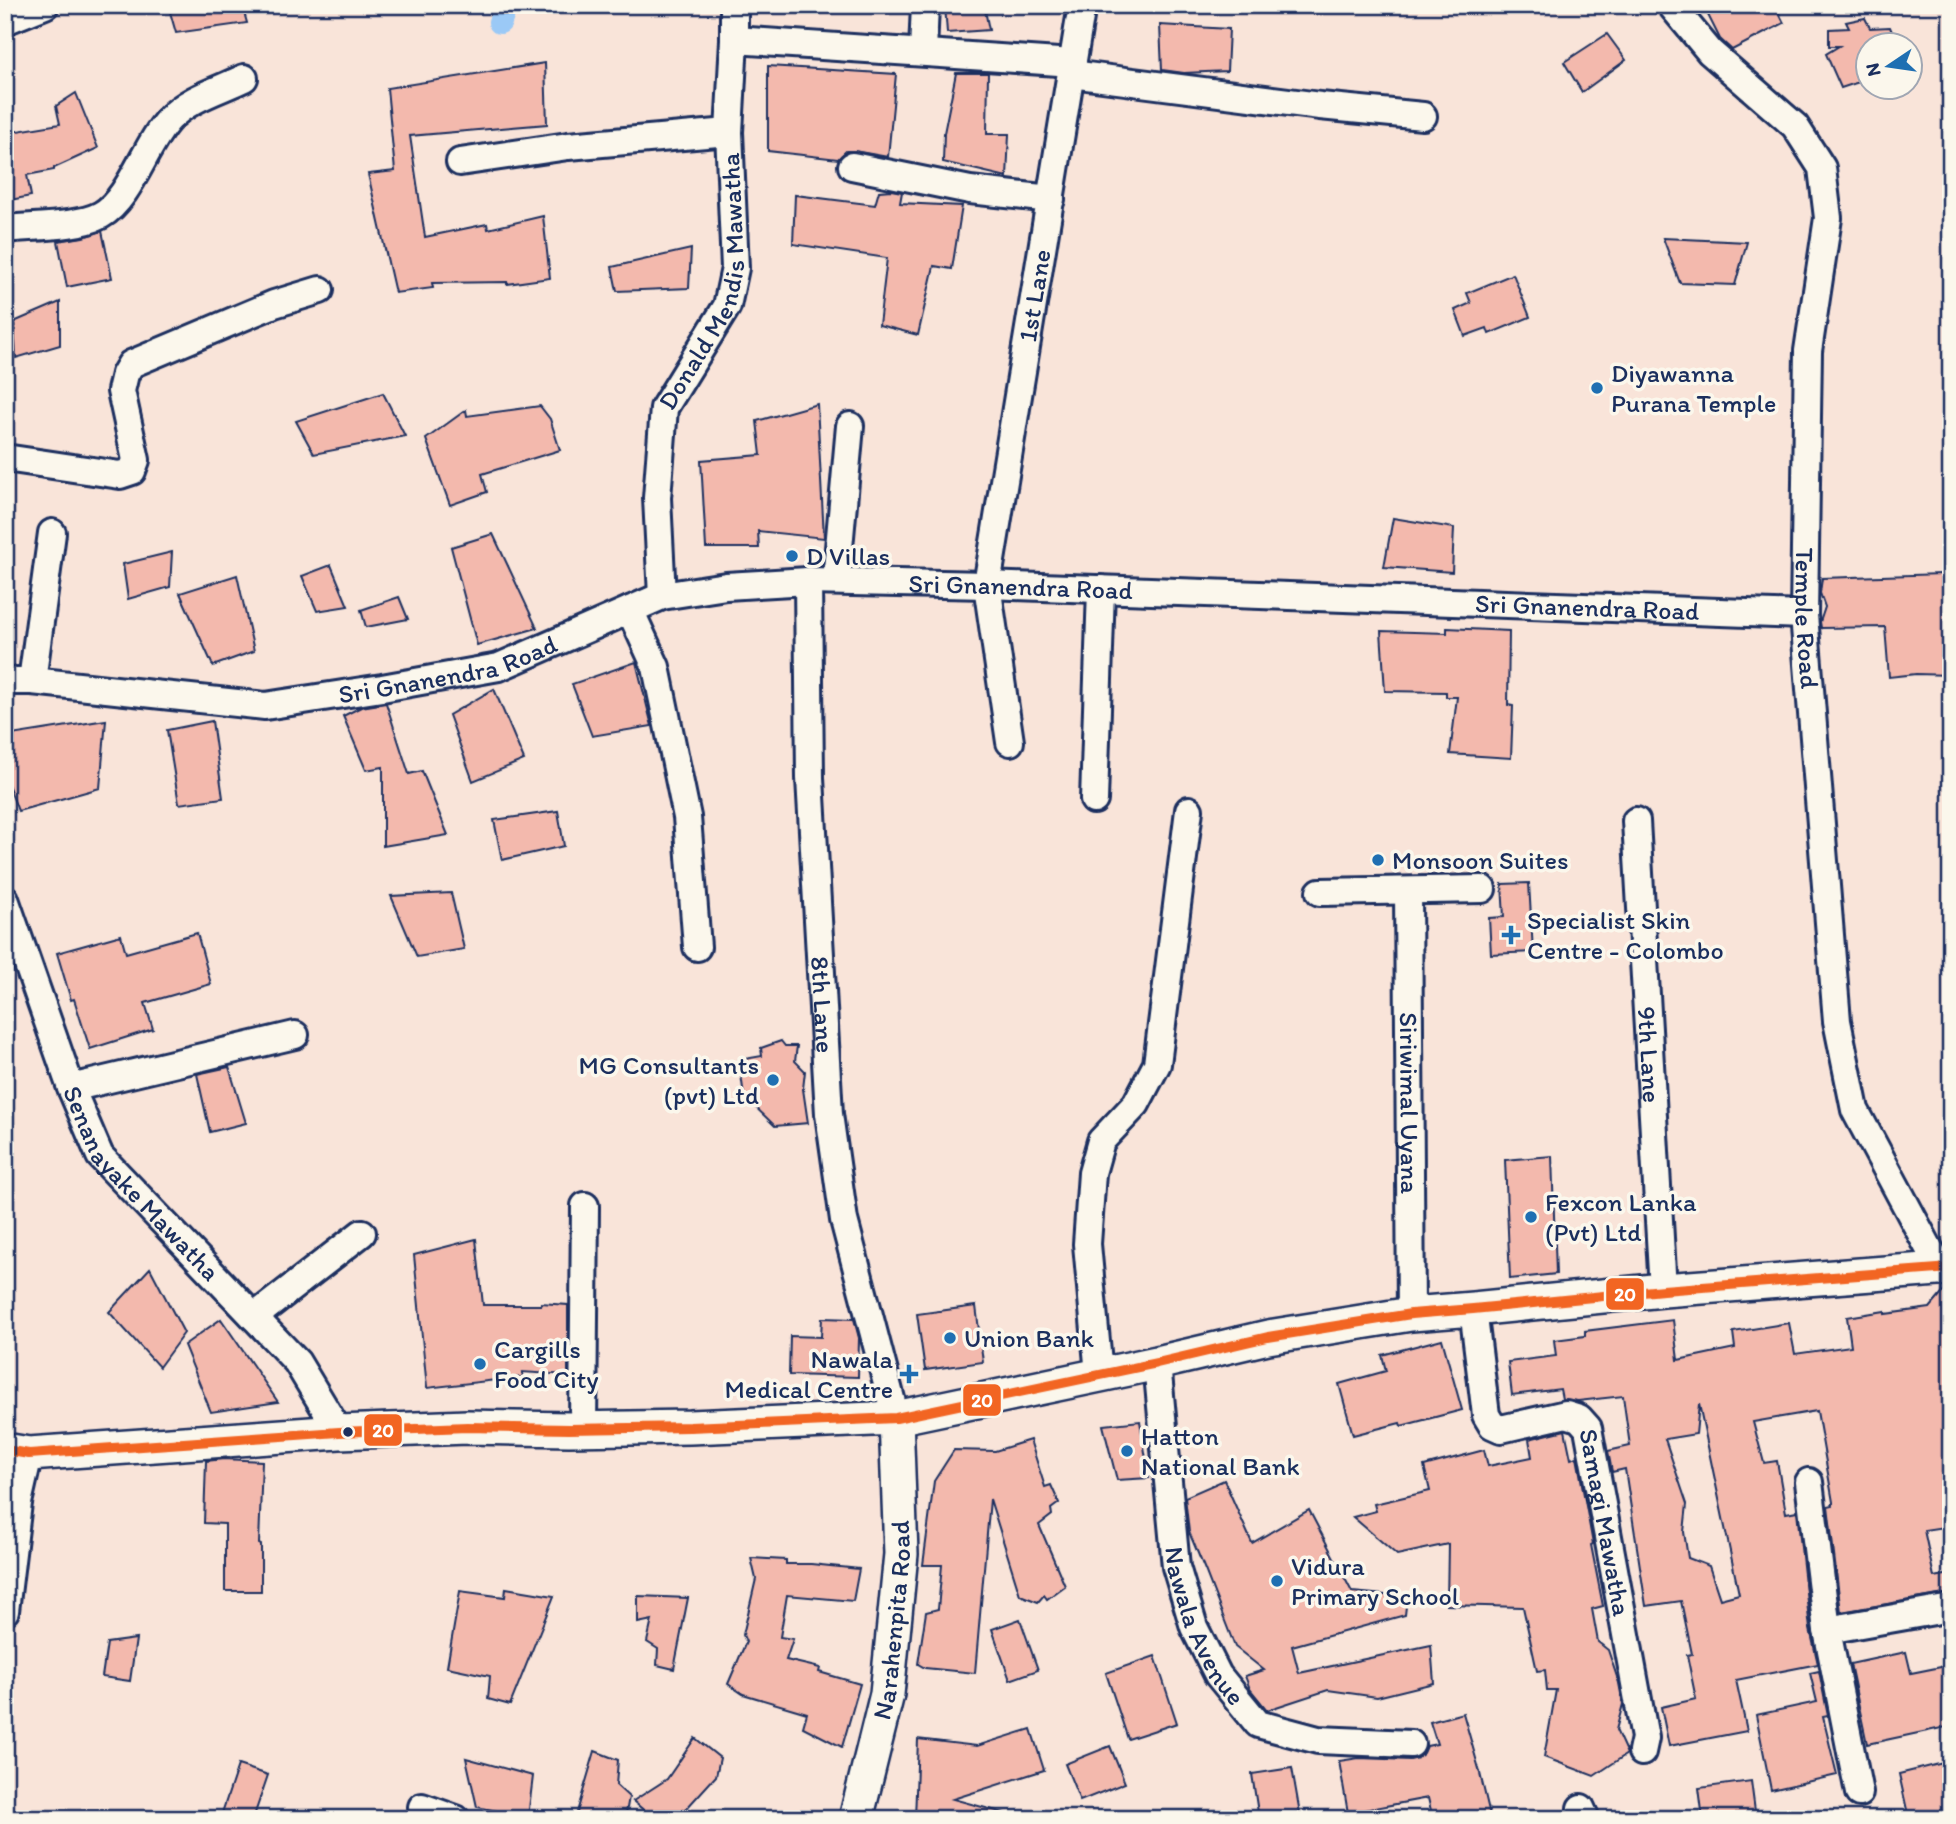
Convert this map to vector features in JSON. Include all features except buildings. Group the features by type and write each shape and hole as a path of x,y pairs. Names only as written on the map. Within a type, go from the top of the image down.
{"main road":[{"path":"17,1452 467,1427 583,1428 783,1424 896,1418 1268,1337 1412,1314 1662,1290 1945,1268"},
{"name":"Narahenpita Road","path":"856,1819 887,1694 901,1554 896,1418"}],"street":[{"path":"5,21 45,5"},
{"name":"Donald Mendis Mawatha","path":"662,596 657,498 664,408 727,306 735,268 729,132 734,5"},
{"path":"923,51 925,5"},
{"name":"1st Lane","path":"1010,742 987,585 1082,5"},
{"name":"Temple Road","path":"1682,8 1710,52 1795,126 1822,168 1828,218 1808,351 1804,615 1837,1021 1855,1110 1945,1268"},
{"path":"734,40 923,51 1072,68 1320,106 1423,116"},
{"path":"5,229 83,221 101,215 116,203 168,120 191,102 244,78"},
{"path":"460,162 568,146 729,132"},
{"path":"852,166 970,190 1051,199"},
{"path":"5,458 120,475 132,471 136,460 121,391 125,374 131,364 274,304 320,290"},
{"path":"836,581 850,426"},
{"path":"32,681 52,533"},
{"name":"Sri Gnanendra Road","path":"5,681 32,681 265,706 499,667 662,596 726,586 808,581 987,585 1804,615"},
{"name":"8th Lane","path":"808,581 810,778 829,1114 844,1220 896,1418"},
{"path":"1094,800 1101,589"},
{"path":"630,610 656,667 687,817 697,947"},
{"path":"1099,1374 1087,1244 1092,1172 1101,1141 1136,1104 1157,1064 1189,810"},
{"name":"9th Lane","path":"1636,821 1662,1290"},
{"path":"1320,892 1482,889"},
{"name":"Siriwimal Uyana","path":"1408,891 1412,1314"},
{"name":"Senanayake Mawatha","path":"5,899 71,1088 100,1156 297,1362 340,1432"},
{"path":"71,1088 295,1035"},
{"path":"583,1428 585,1206"},
{"path":"254,1317 362,1233"},
{"name":"Samagi Mawatha","path":"1473,1309 1486,1415 1492,1425 1501,1429 1566,1414 1579,1418 1588,1428 1645,1738 1642,1752"},
{"name":"Nawala Avenue","path":"1157,1363 1176,1567 1194,1627 1218,1675 1258,1724 1318,1740 1411,1744"},
{"path":"5,1611 18,1503 17,1452"},
{"path":"1809,1482 1827,1630 1859,1793"},
{"path":"1827,1630 1951,1608"},
{"path":"422,1807 456,1819"}],"waterway":[{"path":"500,22 506,5"}],"transit line":[{"name":"20","path":"5,1450 29,1454 339,1432 467,1427 690,1427 896,1418 1268,1337 1411,1314 1663,1290 1951,1268"}],"place":[{"name":"Diyawanna Purana Temple","path":"1597,388"},
{"name":"D Villas","path":"792,556"},
{"name":"Monsoon Suites","path":"1378,860"},
{"name":"Specialist Skin Centre - Colombo","path":"1511,935"},
{"name":"MG Consultants (pvt) Ltd","path":"773,1080"},
{"name":"Fexcon Lanka (Pvt) Ltd","path":"1531,1217"},
{"name":"Union Bank","path":"950,1338"},
{"name":"Cargills Food City","path":"480,1364"},
{"name":"Nawala Medical Centre","path":"909,1374"},
{"name":"Hatton National Bank","path":"1127,1451"},
{"name":"Vidura Primary School","path":"1277,1581"}]}
